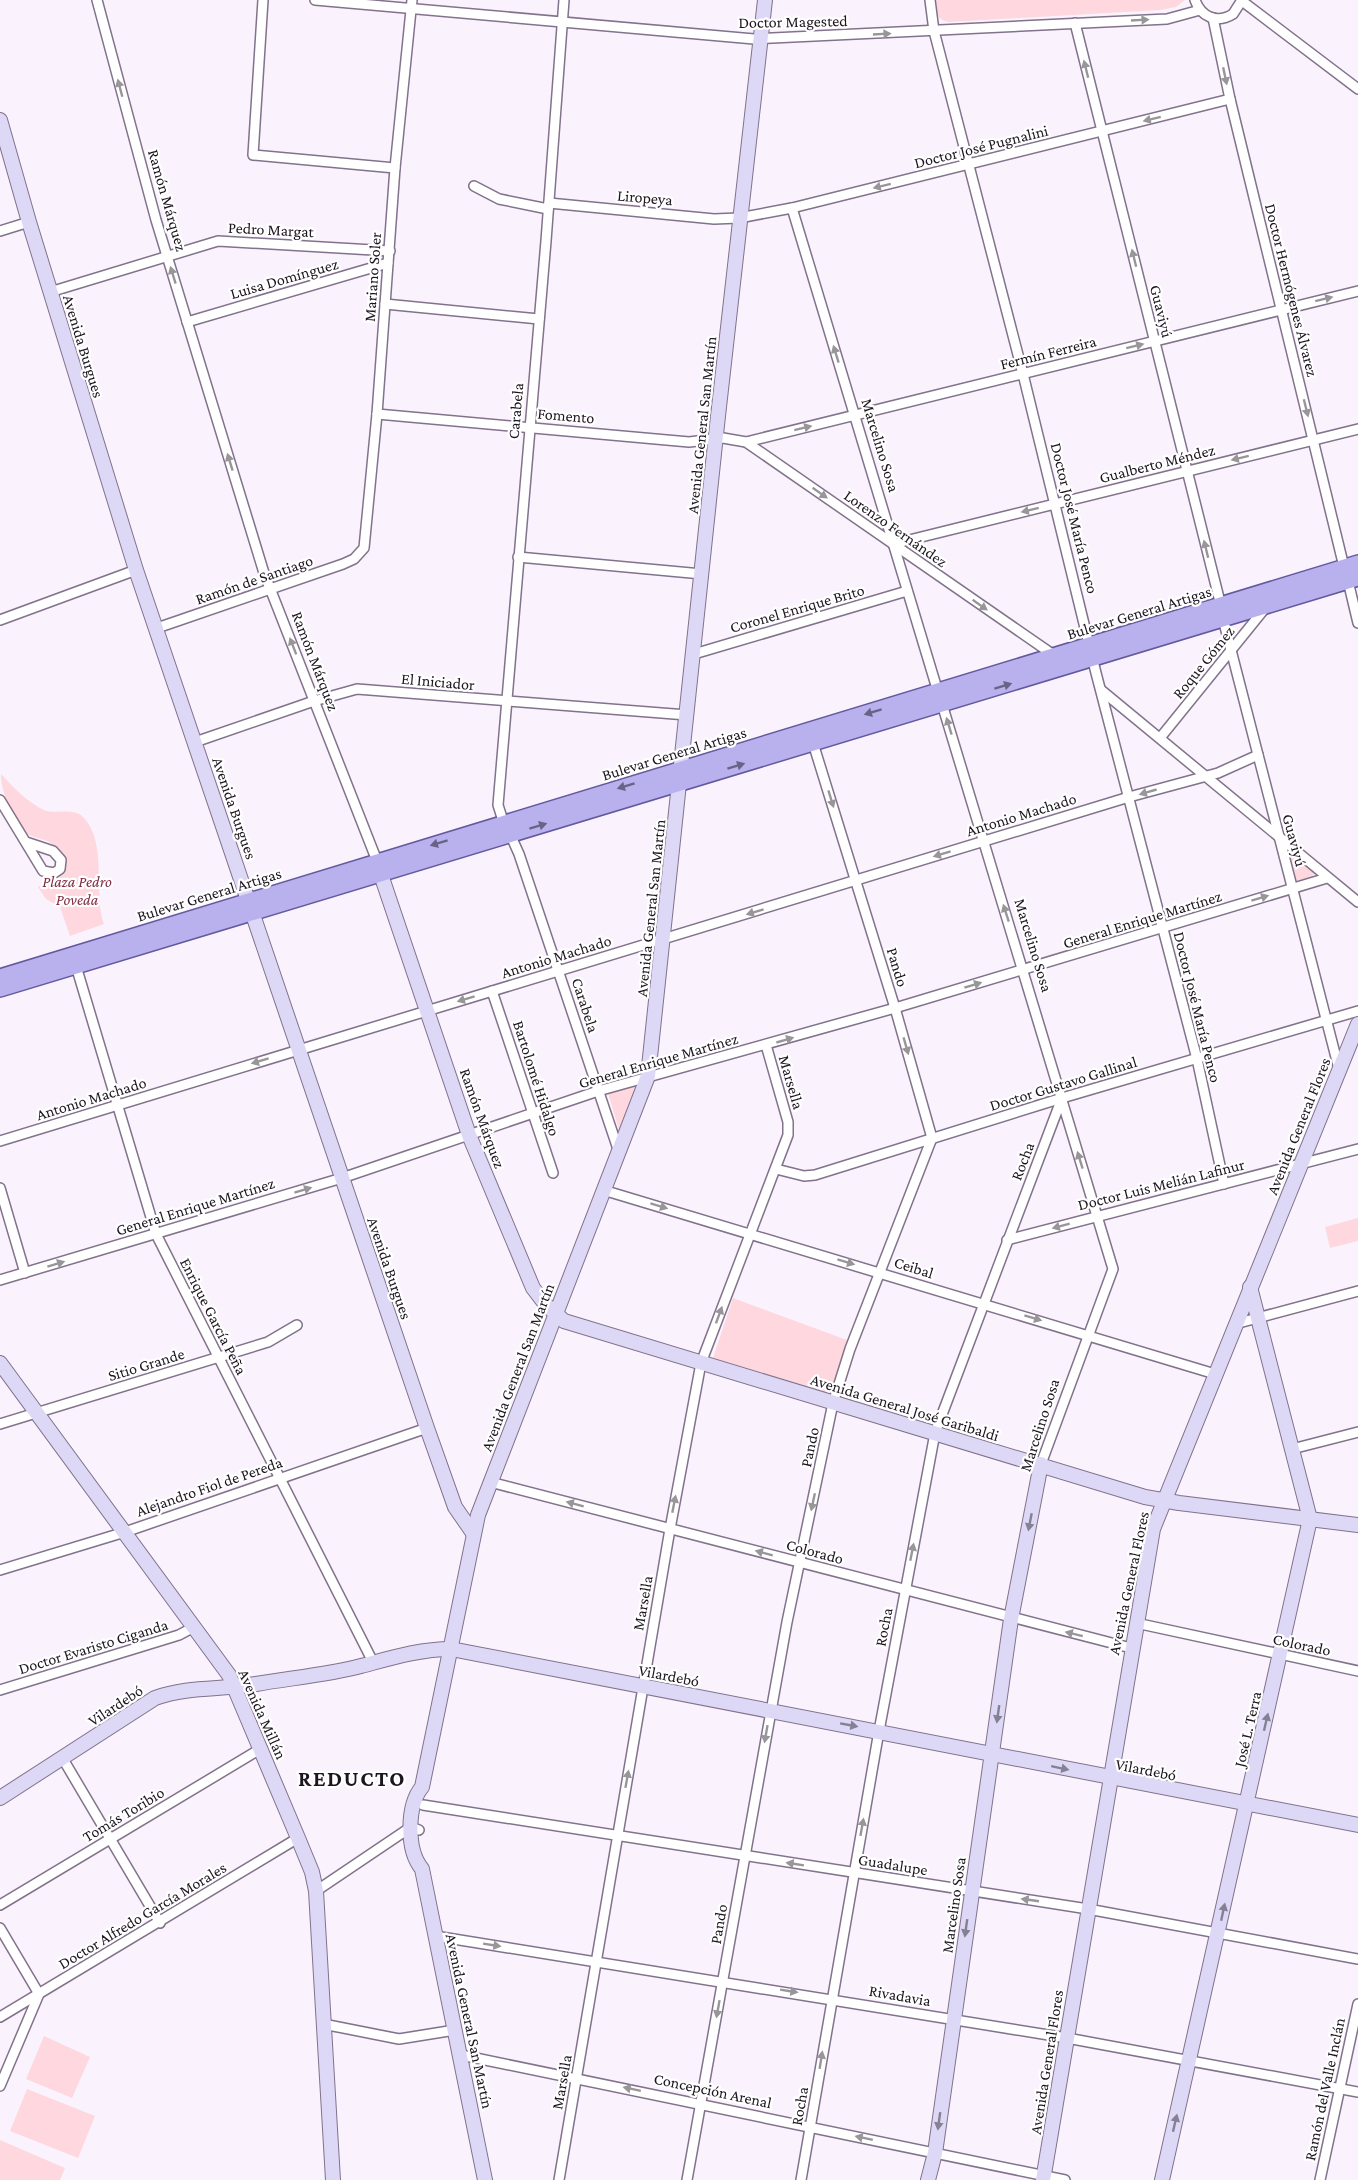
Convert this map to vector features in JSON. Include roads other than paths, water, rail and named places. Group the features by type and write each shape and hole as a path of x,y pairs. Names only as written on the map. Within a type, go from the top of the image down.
{"main road":[{"name":"Bulevar General Artigas","path":"1222,612 1268,605 1352,572"},
{"name":"Bulevar General Artigas","path":"2,981 1352,572"},
{"name":"Bulevar General Artigas","path":"681,776 813,743 1056,656 1091,652"},
{"name":"Bulevar General Artigas","path":"2,981 76,966 251,907"}],"street":[{"name":"Ramón Márquez","path":"97,0 167,256 271,589 379,867 469,1135 533,1288 556,1314"},
{"path":"263,0 252,154 395,168"},
{"name":"Doctor Magested","path":"315,0 412,4 562,21 761,39 1174,18 1200,10"},
{"name":"Carabela","path":"564,0 498,805 519,854 619,1152"},
{"name":"Avenida General San Martín","path":"415,1828 423,1805 422,1786 478,1515 648,1076 739,218 765,0"},
{"name":"Doctor José María Penco","path":"930,0 934,31 1056,503 1091,652 1197,1059 1224,1184"},
{"path":"1196,0 1200,10 1213,18 1223,19 1233,14 1242,0 1358,88"},
{"name":"Mariano Soler","path":"359,555 364,544 377,414 395,168 412,4"},
{"name":"Doctor Hermógenes Álvarez","path":"1213,18 1230,99 1314,439 1352,572 1358,623"},
{"name":"Guaviyú","path":"1075,23 1278,837 1328,1020 1339,1069"},
{"name":"Doctor José Pugnalini","path":"739,218 792,208 1230,99"},
{"name":"Avenida Burgues","path":"0,120 28,222 136,570 427,1428 454,1501 465,1524 473,1533"},
{"name":"Liropeya","path":"474,186 499,199 548,206 714,219 739,218"},
{"name":"Marcelino Sosa","path":"792,208 1113,1269 1041,1464 1011,1618 935,2153 928,2180"},
{"path":"0,231 28,222"},
{"name":"Pedro Margat","path":"50,292 218,241 390,251"},
{"name":"Luisa Domínguez","path":"187,322 388,263"},
{"name":"Fermín Ferreira","path":"746,442 1358,291"},
{"path":"385,304 539,319"},
{"name":"Fomento","path":"377,414 689,442 715,439"},
{"name":"Gualberto Méndez","path":"893,544 1358,429"},
{"name":"Lorenzo Fernández","path":"715,439 731,438 746,442 1056,656"},
{"name":"Ramón de Santiago","path":"157,628 343,564 359,555"},
{"path":"518,557 702,574"},
{"path":"0,620 136,570"},
{"name":"Coronel Enrique Brito","path":"694,654 907,591"},
{"name":"Roque Gómez","path":"1160,738 1268,605"},
{"name":"El Iniciador","path":"195,742 347,690 365,689 687,715"},
{"path":"1101,690 1358,902"},
{"name":"Pando","path":"687,2180 770,1711 833,1403 850,1349 932,1138 895,1008 813,743"},
{"name":"Antonio Machado","path":"0,1141 1129,797 1231,768 1258,755"},
{"path":"0,800 26,842"},
{"name":"General Enrique Martínez","path":"0,1280 342,1178 598,1091 895,1008 1327,878"},
{"name":"Enrique García Peña","path":"76,966 156,1234 373,1662"},
{"name":"Bartolomé Hidalgo","path":"492,991 553,1173"},
{"name":"Doctor Gustavo Gallinal","path":"776,1169 804,1176 814,1175 1062,1098 1358,1011"},
{"name":"Avenida General Flores","path":"1044,2178 1131,1648 1153,1529 1358,1024"},
{"name":"Marsella","path":"560,2180 670,1529 701,1363 788,1136 788,1122 766,1045"},
{"name":"Rocha","path":"801,2180 879,1731 935,1433 982,1303 1062,1098"},
{"name":"Doctor Luis Melián Lafinur","path":"1007,1240 1358,1149"},
{"path":"0,1188 26,1273"},
{"name":"Ceibal","path":"603,1190 1215,1374"},
{"name":"José L. Terra","path":"1162,2180 1310,1519 1250,1287"},
{"path":"1235,1324 1358,1291"},
{"name":"Avenida General José Garibaldi","path":"556,1314 564,1321 1163,1501 1358,1525"},
{"name":"Sitio Grande","path":"0,1424 219,1359 268,1342 297,1325"},
{"name":"Avenida Millán","path":"0,1363 234,1685 262,1748 298,1838 316,1891 333,2180"},
{"name":"Alejandro Fiol de Pereda","path":"0,1570 125,1532 427,1428"},
{"path":"1292,1449 1358,1432"},
{"name":"Colorado","path":"490,1482 1131,1648"},
{"path":"454,1501 478,1515"},
{"name":"Colorado","path":"1136,1623 1358,1671"},
{"name":"Doctor Evaristo Ciganda","path":"0,1690 179,1635 194,1627"},
{"name":"Vilardebó","path":"0,1798 155,1698 202,1688 252,1685 435,1649 451,1648 993,1753 1110,1779 1358,1825"},
{"name":"Tomás Toribio","path":"0,1905 262,1748"},
{"path":"63,1759 160,1923"},
{"name":"Avenida General San Martín","path":"422,1786 416,1794 417,1863 422,1869 485,2180"},
{"name":"Guadalupe","path":"423,1805 617,1837 1088,1908 1358,1959"},
{"path":"316,1891 415,1828"},
{"name":"Doctor Alfredo García Morales","path":"0,2017 160,1923 298,1838"},
{"path":"0,1928 39,1994 0,2086"},
{"name":"Rivadavia","path":"435,1936 832,1998 1067,2038 1358,2092"},
{"name":"Ramón del Valle Inclán","path":"1320,2180 1358,2004"},
{"path":"323,2024 399,2039 455,2030"},
{"name":"Concepción Arenal","path":"461,2055 701,2103 1044,2178 1065,2180"}],"district":[{"name":"REDUCTO","path":"352,1778"}],"park label":[{"name":"Plaza Pedro Poveda","path":"77,890"}]}
